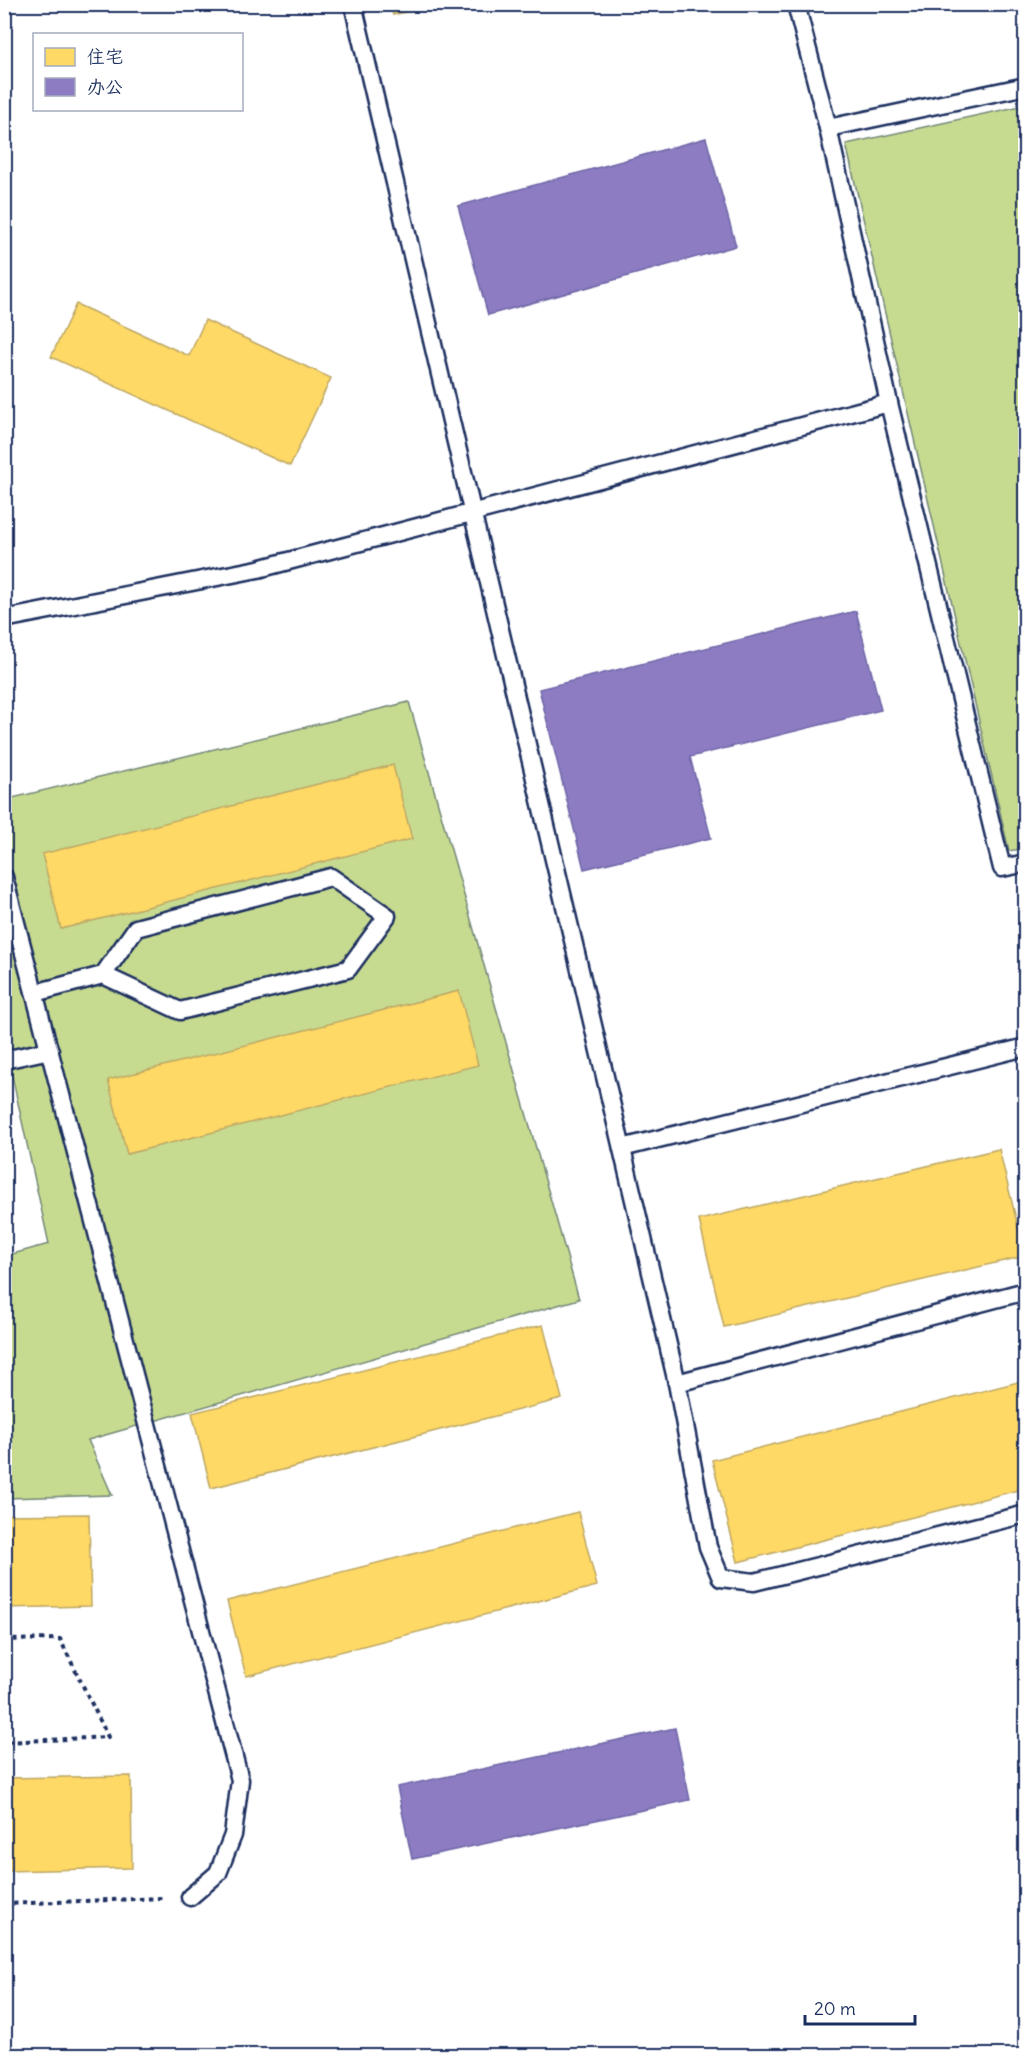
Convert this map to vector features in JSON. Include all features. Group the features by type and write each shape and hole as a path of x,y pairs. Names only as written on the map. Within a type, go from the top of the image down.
{"lane":[{"path":"353,4 677,1383 708,1547 722,1578 754,1582 1026,1514"},
{"path":"796,4 828,128 889,403 1002,868 1026,863"},
{"path":"828,128 1026,86"},
{"path":"4,619 258,569 889,403"},
{"path":"35,993 103,975 180,1011 348,969 387,916 331,877 136,928 103,975"},
{"path":"4,878 240,1780 233,1835 218,1874 190,1897"},
{"path":"622,1148 1026,1047"},
{"path":"4,1060 50,1050"},
{"path":"677,1383 1026,1291"}],"path":[{"path":"4,1640 60,1639 108,1737 4,1742"},
{"path":"4,1904 190,1897"}],"green space":[{"path":"1025,105 1026,848 1009,851 846,144"},
{"path":"409,702 579,1299 88,1440 112,1495 5,1498 5,1256 49,1244 5,1044 4,800"}],"building: 住宅":[{"path":"390,4 438,4 393,15"},
{"path":"76,304 189,356 205,320 331,378 290,466 51,357"},
{"path":"393,765 412,839 61,929 42,854"},
{"path":"459,991 478,1065 127,1154 108,1080"},
{"path":"999,1149 1025,1256 724,1327 699,1220"},
{"path":"543,1325 562,1399 211,1488 192,1413"},
{"path":"1026,1380 1026,1488 738,1562 712,1460"},
{"path":"578,1512 597,1586 246,1676 227,1601"},
{"path":"89,1514 91,1606 4,1608 4,1515"},
{"path":"131,1776 132,1868 4,1871 4,1778"}],"building: 办公":[{"path":"706,138 736,246 488,315 458,206"},
{"path":"856,611 881,710 690,757 711,838 584,869 539,689"},
{"path":"675,1728 690,1800 412,1859 397,1787"}]}
